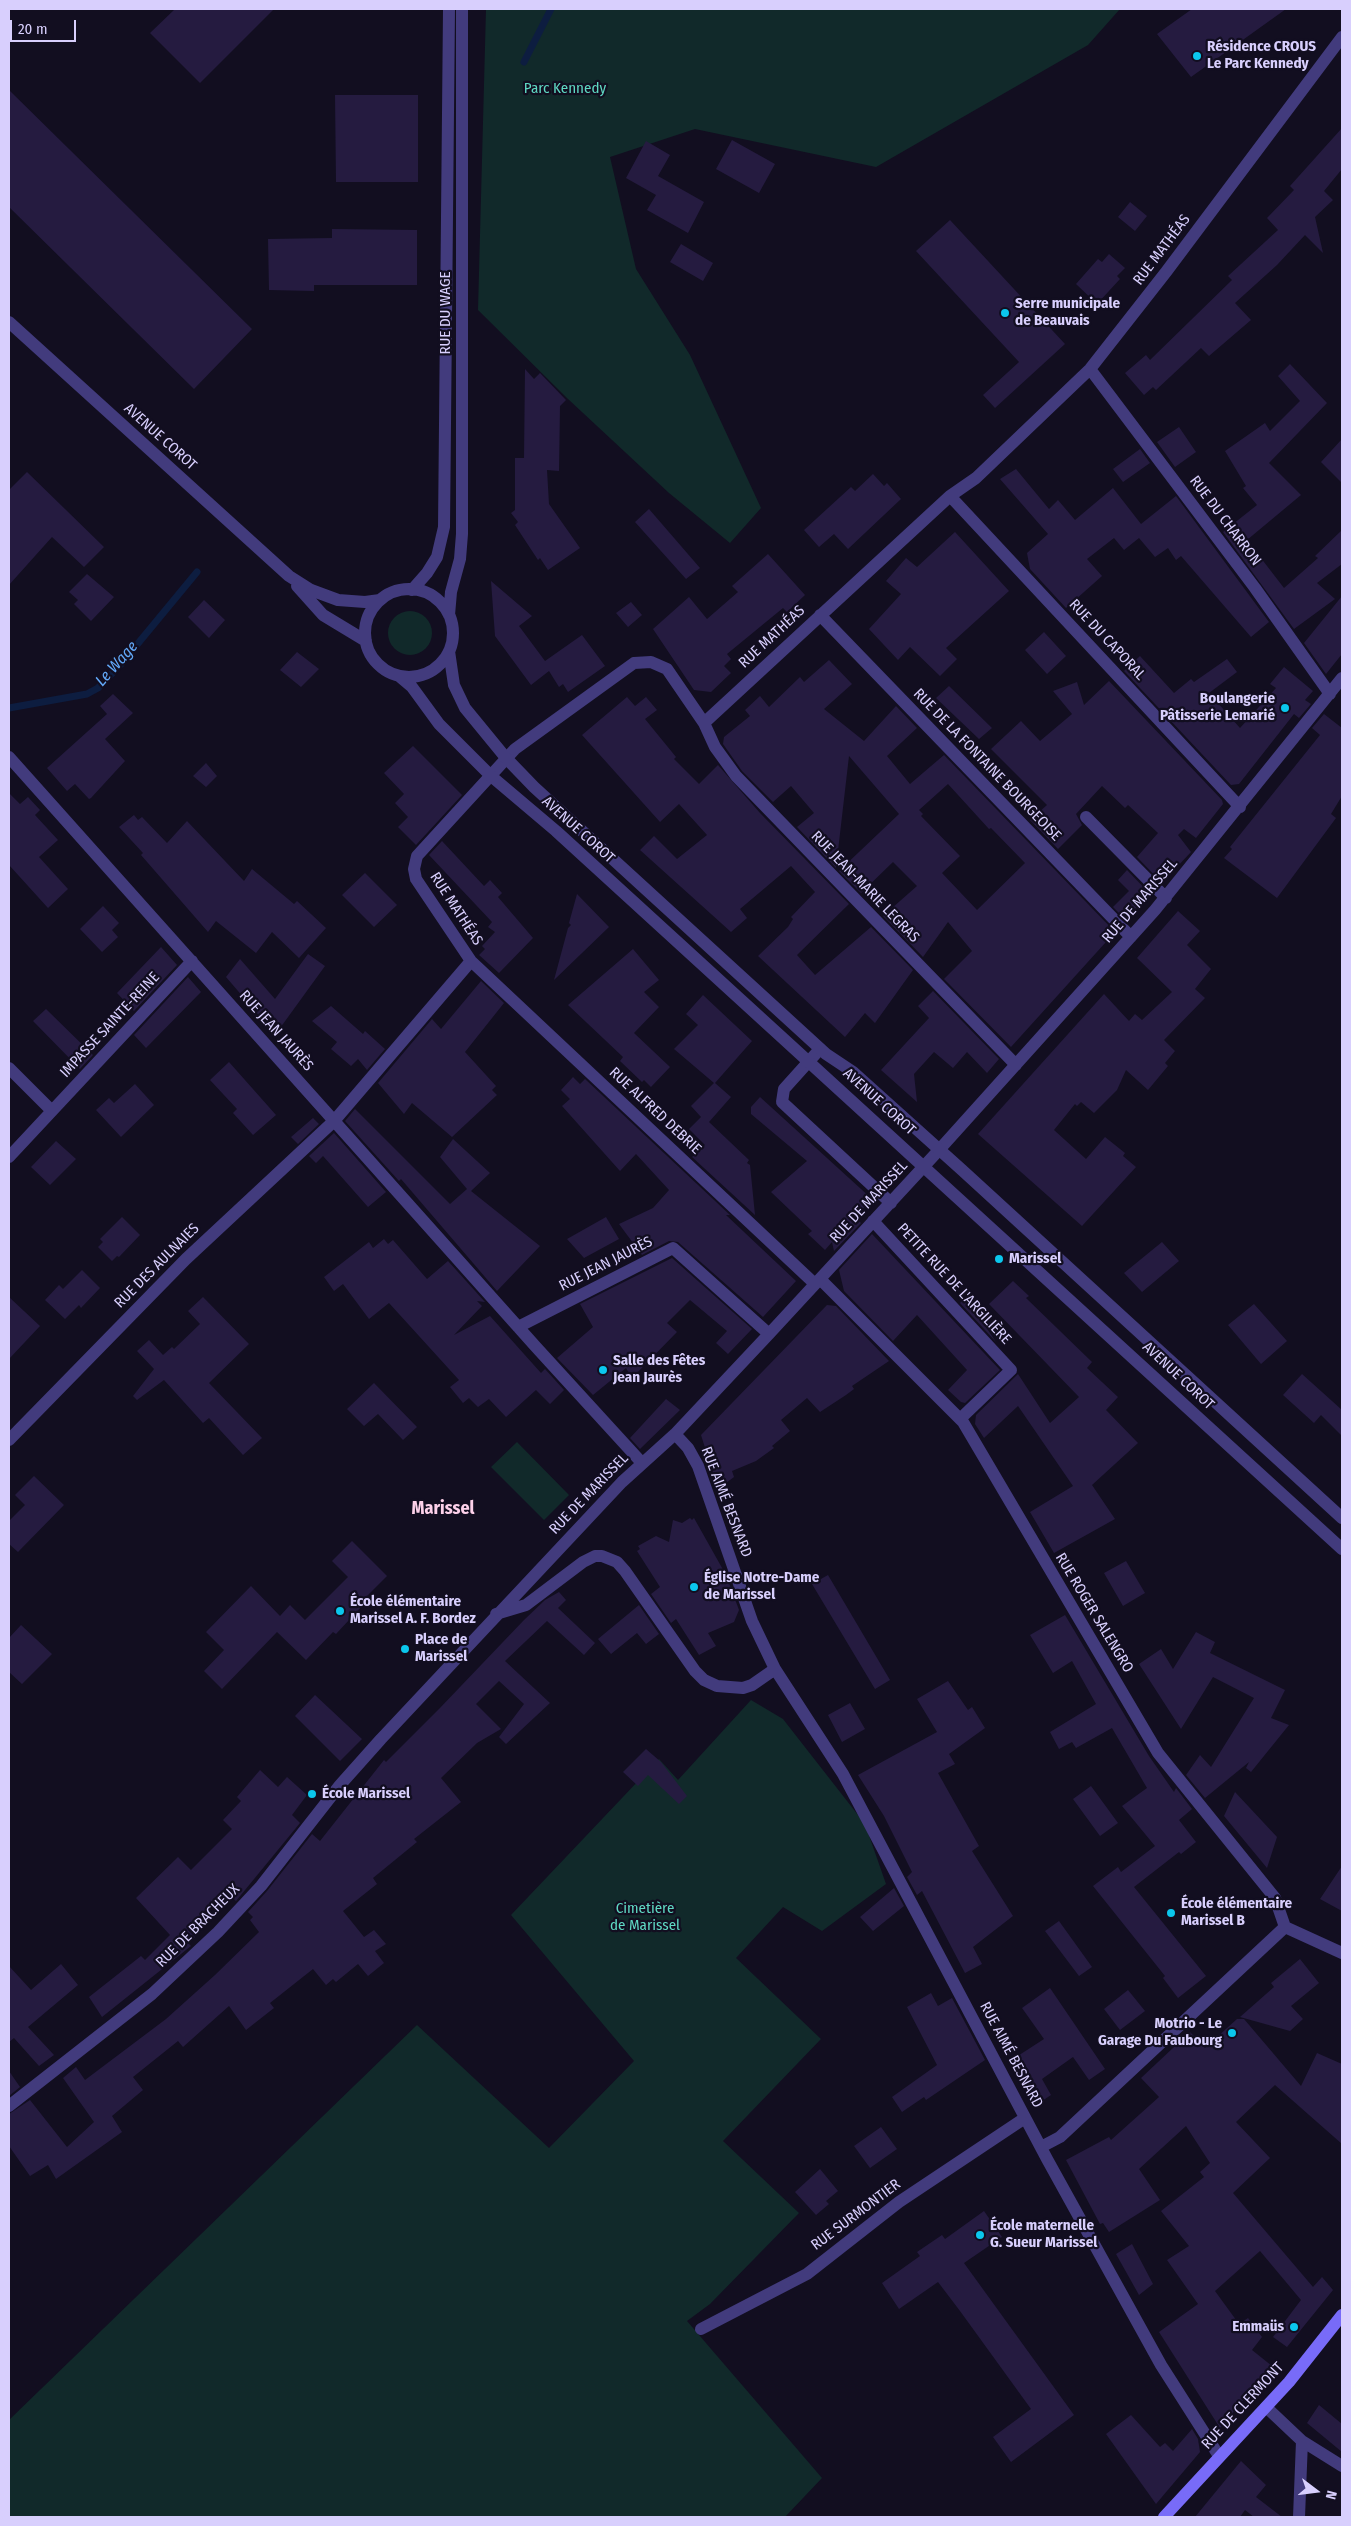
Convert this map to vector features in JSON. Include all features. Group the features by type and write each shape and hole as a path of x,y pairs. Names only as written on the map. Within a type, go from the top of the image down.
{"main road":[{"name":"RUE DE CLERMONT","path":"1164,2517 1266,2407 1342,2316"}],"street":[{"name":"RUE DU WAGE","path":"412,590 427,574 437,557 444,527 449,9"},
{"name":"RUE DU WAGE","path":"449,615 451,592 460,558 462,534 462,9"},
{"name":"RUE MATHÉAS","path":"334,1121 471,961 416,879 414,869 421,851 506,758 534,733 626,666 642,662 651,662 666,670 704,723 950,496 976,478 1090,369 1166,272 1342,38"},
{"name":"AVENUE COROT","path":"9,322 289,576 323,615 366,641 375,660 386,670 399,676 412,687 439,724 491,776 556,831 1342,1549"},
{"name":"RUE DU CHARRON","path":"1090,369 1255,588 1330,694"},
{"name":"RUE DU CAPORAL","path":"950,496 1240,807"},
{"name":"AVENUE COROT","path":"289,576 311,590 338,600 365,602 380,600 392,593 412,590"},
{"path":"412,590 431,596 441,604 449,615"},
{"path":"366,641 366,628 369,616 380,600"},
{"name":"AVENUE COROT","path":"449,615 453,633 448,651 454,685 465,708 506,758 600,849 820,1049 853,1072 940,1150 1342,1518"},
{"name":"RUE DE LA FONTAINE BOURGEOISE","path":"820,615 1131,937"},
{"path":"399,676 425,674 441,662 448,651"},
{"name":"RUE DE MARISSEL","path":"381,1739 496,1614 642,1463 675,1434 940,1150 1166,898 1342,678"},
{"name":"RUE JEAN-MARIE LEGRAS","path":"704,723 715,747 736,776 1016,1065"},
{"name":"RUE JEAN JAURÈS","path":"9,756 518,1327 642,1463"},
{"path":"1086,817 1166,898"},
{"name":"IMPASSE SAINTE-REINE","path":"9,1157 192,961"},
{"name":"RUE ALFRED DEBRIE","path":"471,961 818,1281"},
{"path":"820,1049 784,1089 781,1096 784,1107 891,1203"},
{"path":"9,1068 52,1112"},
{"name":"RUE DES AULNAIES","path":"9,1440 186,1259 334,1121"},
{"name":"PETITE RUE DE L'ARGILIÈRE","path":"873,1222 1011,1370 960,1419"},
{"name":"RUE JEAN JAURÈS","path":"518,1327 673,1248 769,1334"},
{"name":"RUE ROGER SALENGRO","path":"818,1281 960,1419 1158,1753 1275,1898 1285,1927"},
{"name":"RUE AIMÉ BESNARD","path":"675,1434 688,1448 698,1466 752,1621 775,1669 860,1806 1025,2118 1174,2388 1219,2456"},
{"path":"496,1614 526,1605 589,1558 602,1556 617,1562 695,1671 704,1680 717,1686 734,1689 752,1685 775,1669"},
{"name":"RUE DE BRACHEUX","path":"9,2106 132,2011 218,1932 275,1871 330,1798 381,1739"},
{"path":"1041,2147 1060,2137 1285,1927 1342,1953"},
{"name":"RUE SURMONTIER","path":"701,2329 806,2274 899,2202 1025,2118"},
{"path":"1266,2407 1302,2440 1342,2466"},
{"path":"1299,2517 1302,2440"}],"green space":[{"name":"Parc Kennedy","path":"486,9 1120,9 1088,45 876,167 695,129 610,157 636,269 690,355 761,508 730,543 669,493 568,399 478,310"},
{"path":"410,611 422,615 428,621 432,633 428,645 422,651 410,655 398,651 392,645 388,633 392,621 398,615"},
{"path":"517,1442 569,1495 544,1520 491,1467"},
{"name":"Cimetière de Marissel","path":"751,1700 783,1719 865,1824 886,1884 822,1931 783,1907 736,1958 821,2039 723,2141 799,2213 710,2304 687,2321 822,2478 785,2517 9,2517 9,2420 417,2025 549,2148 634,2061 511,1915 659,1759 678,1780"}],"building":[{"path":"175,9 274,9 200,83 150,33"},
{"name":"Résidence CROUS Le Parc Kennedy","path":"1192,9 1286,9 1191,77 1157,34"},
{"path":"9,90 252,329 194,389 9,207"},
{"path":"335,95 418,95 418,182 336,182"},
{"path":"1342,128 1342,169 1324,191 1333,200 1315,217 1323,253 1305,235 1277,265 1235,303 1251,320 1209,356 1201,348 1156,390 1153,387 1144,395 1125,373 1146,355 1150,360 1232,280 1228,276 1278,230 1267,218 1294,190 1290,186"},
{"path":"732,140 775,164 759,193 716,169"},
{"path":"646,141 670,155 658,176 704,202 688,233 647,210 656,195 626,178"},
{"path":"1130,202 1147,216 1135,231 1118,217"},
{"name":"Serre municipale de Beauvais","path":"950,220 1065,344 995,408 983,395 1019,362 916,251"},
{"path":"332,229 417,230 417,285 314,285 314,291 269,290 268,239 332,238"},
{"path":"681,244 713,263 703,281 670,262"},
{"path":"1109,254 1125,268 1117,276 1120,279 1097,304 1076,284 1098,259 1102,262"},
{"path":"1290,364 1327,403 1269,463 1301,495 1247,540 1284,588 1318,558 1315,556 1342,530 1342,564 1317,583 1335,599 1294,629 1223,532 1257,505 1243,488 1246,486 1225,451 1265,423 1270,431 1300,401 1278,376"},
{"path":"525,369 534,379 540,373 566,400 560,406 559,471 547,470 549,504 580,548 548,570 540,558 538,560 515,525 518,522 511,513 515,510 515,458 524,458"},
{"path":"1179,427 1196,452 1175,467 1157,442"},
{"path":"1342,439 1342,483 1321,462"},
{"path":"1140,449 1150,463 1123,482 1113,469"},
{"path":"1016,469 1049,509 1058,500 1075,520 1113,488 1141,524 1176,496 1269,622 1251,637 1181,556 1176,560 1168,548 1155,557 1139,538 1124,550 1114,538 1087,559 1102,576 1066,608 1030,569 1027,553 1048,534 1000,479"},
{"path":"27,472 104,547 84,567 52,537 9,585 9,490"},
{"path":"873,474 884,486 887,483 901,499 848,549 834,534 819,547 804,530 851,487 855,491"},
{"path":"649,509 700,568 686,579 635,522"},
{"path":"955,532 1009,591 946,648 957,659 940,676 910,647 898,660 869,629 901,594 886,581 906,558 917,567"},
{"path":"768,554 805,595 787,612 783,608 727,654 731,659 724,666 731,673 711,692 694,690 653,629 689,597 707,619 738,592 732,586"},
{"path":"87,574 114,597 91,621 74,604 78,600 69,592"},
{"path":"491,581 532,616 519,626 545,661 582,635 605,666 568,692 563,684 559,687 549,671 531,685 495,636"},
{"path":"1342,596 1342,654 1326,674 1304,643"},
{"path":"204,600 225,620 209,638 188,617"},
{"path":"631,602 642,615 628,627 616,613"},
{"path":"1044,632 1066,656 1047,674 1025,650"},
{"path":"297,652 319,669 301,687 280,670"},
{"path":"1140,656 1174,693 1191,679 1194,682 1227,659 1237,672 1209,693 1240,728 1276,688 1270,684 1284,667 1313,691 1305,700 1311,704 1299,718 1294,714 1239,784 1231,785 1124,671"},
{"path":"829,660 852,684 824,709 864,741 896,706 917,728 887,756 910,784 944,755 1115,932 1011,1047 944,979 972,951 948,922 923,957 883,916 917,886 893,862 861,893 839,871 899,814 849,756 836,868 797,827 814,813 791,786 773,802 742,771 723,744 724,737 750,716 745,710 760,696 769,707 800,677 804,682","holes":["948,784 989,829 991,828 1025,863 977,910 942,873 960,856 921,816 923,814 919,810"]},
{"path":"1109,681 1222,800 1223,804 1196,838 1184,829 1178,835 1191,852 1162,883 1137,857 1158,833 1128,805 1125,808 1102,786 1076,814 1082,825 1058,849 1030,820 1047,805 991,749 1021,721 1040,741 1072,714 1053,691 1077,682 1084,705"},
{"path":"949,686 992,728 979,739 936,698"},
{"path":"113,694 133,713 105,739 125,761 89,799 75,784 67,791 47,768 107,714 100,706"},
{"path":"627,697 635,706 646,697 657,710 645,719 676,757 674,759 699,784 718,765 760,813 849,904 797,955 815,975 871,927 913,970 875,1023 865,1013 845,1037 758,956 788,927 793,919 791,917 815,892 791,866 740,909 747,918 731,932 640,850 654,836 677,859 707,835 679,804 660,822 582,735"},
{"path":"1324,714 1342,728 1342,796 1331,814 1336,818 1277,898 1224,858 1232,849 1230,847 1320,735 1312,728"},
{"path":"413,746 462,795 416,845 398,827 408,817 395,803 404,794 384,773"},
{"path":"206,763 217,776 206,787 193,776"},
{"path":"9,793 20,804 28,797 40,810 35,815 58,840 39,857 68,889 48,908 9,865"},
{"path":"134,815 138,820 142,817 167,843 187,821 244,881 252,869 294,904 297,901 326,928 299,958 272,932 256,953 216,921 208,932 119,827"},
{"path":"442,841 484,886 490,880 502,893 498,897 533,938 499,973 479,955 485,949 482,946 495,932 488,927 492,922 429,855"},
{"path":"1127,870 1150,894 1126,920 1113,907 1129,891 1118,880"},
{"path":"365,873 397,905 374,927 342,895"},
{"path":"577,894 609,927 554,980 568,928 571,925 569,923"},
{"path":"103,906 119,923 112,930 118,937 102,952 80,929"},
{"path":"1178,911 1200,931 1187,945 1211,969 1195,989 1205,998 1164,1040 1175,1051 1165,1063 1168,1066 1148,1090 1126,1070 1117,1090 1094,1113 1081,1102 1077,1106 1075,1104 1054,1130 1086,1159 1105,1137 1125,1153 1123,1156 1136,1167 1082,1226 978,1134 1104,994 1129,1021 1135,1014 1142,1020 1172,992 1137,958"},
{"path":"161,947 177,965 134,1011 117,993"},
{"path":"633,949 659,980 644,992 659,1007 634,1033 670,1067 651,1087 644,1080 642,1082 620,1061 623,1057 568,1005"},
{"path":"308,954 325,966 283,1024 274,1033 226,977 240,959 275,999"},
{"path":"188,977 201,992 146,1048 134,1035"},
{"path":"481,981 504,1003 465,1052 496,1086 492,1090 497,1095 452,1137 412,1103 404,1114 378,1083 432,1019 441,1029"},
{"path":"933,991 999,1059 987,1073 967,1052 953,1068 934,1052 914,1074 917,1102 881,1070 929,1018 918,1006"},
{"path":"703,995 752,1041 715,1083 731,1097 709,1122 749,1160 747,1163 750,1165 755,1215 692,1157 705,1145 689,1129 701,1117 691,1106 714,1083 674,1049 698,1025 686,1014"},
{"path":"331,1006 363,1034 365,1031 385,1049 367,1070 358,1059 351,1066 331,1049 337,1042 312,1021"},
{"path":"46,1009 93,1055 80,1069 33,1021"},
{"path":"229,1062 276,1115 253,1135 233,1113 237,1109 210,1080"},
{"path":"573,1077 580,1084 585,1079 730,1215 726,1215 796,1281 763,1317 678,1242 669,1241 642,1255 619,1224 653,1208 669,1190 636,1154 620,1171 562,1106 570,1099 561,1090"},
{"path":"135,1084 154,1105 121,1137 96,1110 109,1098 114,1103"},
{"path":"760,1097 872,1199 855,1217 861,1223 834,1251 832,1242 825,1250 808,1234 812,1231 771,1192 807,1161 751,1114 751,1107"},
{"path":"355,1109 450,1204 467,1189 440,1157 453,1139 490,1173 471,1191 540,1246 497,1291 401,1179 399,1181 345,1121"},
{"path":"313,1118 319,1124 298,1144 291,1137"},
{"path":"334,1133 386,1192 368,1207 323,1156 316,1163 309,1156"},
{"path":"56,1141 76,1159 50,1185 31,1167"},
{"path":"122,1217 140,1235 119,1257 117,1256 112,1261 98,1247 103,1242 100,1239"},
{"path":"606,1217 619,1239 584,1258 567,1239"},
{"path":"872,1234 1000,1370 965,1403 961,1402 948,1390 967,1370 917,1315 893,1341 844,1291 839,1270"},
{"path":"384,1239 388,1244 393,1240 427,1279 448,1261 485,1302 477,1301 482,1306 454,1335 490,1316 541,1373 545,1369 564,1390 550,1404 536,1390 506,1417 489,1399 478,1407 469,1398 463,1403 450,1387 459,1380 389,1303 369,1319 343,1284 334,1291 324,1277 369,1242 373,1248"},
{"path":"1162,1242 1179,1261 1142,1292 1124,1273"},
{"path":"672,1258 752,1329 728,1354 716,1343 727,1331 690,1300 667,1323 677,1332 632,1378 626,1368 593,1395 557,1358 593,1327 580,1304"},
{"path":"82,1270 100,1288 81,1308 79,1305 65,1319 45,1300 59,1285 63,1289"},
{"path":"1013,1281 1029,1296 1026,1298 1092,1362 1087,1368 1118,1397 1106,1410 1138,1443 1092,1485 1115,1519 1054,1553 1030,1512 1073,1486 1018,1406 984,1438 975,1424 976,1415 1018,1374 1050,1423 1079,1397 989,1304"},
{"path":"9,1297 40,1326 9,1359"},
{"path":"203,1297 249,1344 209,1383 262,1438 243,1455 209,1418 203,1423 164,1380 137,1400 133,1396 154,1369 137,1351 149,1340 163,1355 172,1347 174,1349 200,1324 188,1311"},
{"path":"966,1297 996,1342 960,1303"},
{"path":"1254,1304 1287,1341 1261,1364 1228,1325"},
{"path":"827,1305 836,1306 889,1361 852,1386 854,1389 820,1412 807,1398 781,1420 790,1431 772,1446 774,1448 756,1461 732,1471 734,1477 718,1489 701,1435"},
{"path":"1302,1374 1342,1410 1342,1436 1321,1415 1314,1423 1283,1395"},
{"path":"374,1383 417,1427 403,1440 378,1414 364,1426 347,1409"},
{"path":"666,1399 680,1410 640,1449 630,1438"},
{"path":"34,1476 64,1505 18,1552 9,1544 9,1521 25,1505 15,1495"},
{"name":"Église Notre-Dame de Marissel","path":"690,1518 692,1520 694,1518 726,1575 739,1610 734,1622 708,1633 716,1646 699,1655 676,1619 671,1623 651,1594 660,1587 637,1551 640,1549 638,1546 656,1536 669,1542 673,1520 682,1523"},
{"path":"352,1541 387,1576 360,1603 363,1605 336,1634 333,1632 306,1660 277,1632 222,1689 204,1671 224,1650 206,1632 251,1586 280,1616 290,1605 305,1620 348,1577 332,1561"},
{"path":"1126,1561 1145,1593 1123,1606 1104,1573"},
{"path":"828,1575 890,1680 875,1689 812,1584"},
{"path":"559,1592 566,1600 558,1608 595,1643 584,1655 547,1621 505,1661 550,1703 506,1744 499,1737 524,1704 499,1681 476,1704 501,1729 477,1743 441,1778 461,1802 414,1839 417,1842 373,1878 377,1884 343,1911 364,1937 374,1930 386,1944 375,1951 384,1963 368,1976 358,1964 336,1982 333,1979 326,1985 313,1969 270,2003 274,2008 246,2030 229,2006 183,2047 178,2041 133,2077 143,2090 112,2116 122,2132 56,2179 48,2165 30,2176 9,2146 9,2114 30,2100 67,2147 94,2122 63,2078 76,2067 85,2080 166,2019 259,1932 250,1920 253,1917 248,1912 312,1834 320,1841 384,1760 386,1762 439,1709 524,1620 545,1600"},
{"path":"639,1605 659,1634 646,1644 637,1633 611,1654 598,1639"},
{"path":"1065,1615 1149,1756 1174,1792 1176,1788 1192,1809 1179,1820 1196,1842 1181,1854 1179,1852 1134,1887 1206,1976 1178,1998 1163,1978 1165,1976 1093,1886 1118,1867 1121,1872 1155,1846 1122,1806 1147,1788 1112,1728 1076,1748 1072,1742 1059,1749 1050,1732 1096,1704 1072,1661 1053,1673 1030,1635"},
{"path":"21,1625 52,1654 22,1684 9,1672 9,1638"},
{"path":"1196,1632 1215,1642 1210,1653 1285,1690 1271,1718 1289,1725 1251,1772 1246,1768 1249,1762 1205,1798 1186,1775 1200,1755 1211,1767 1254,1698 1213,1677 1181,1729 1139,1664 1161,1649 1173,1669"},
{"path":"948,1681 968,1710 972,1707 985,1728 949,1754 955,1764 938,1773 979,1846 972,1851 1013,1916 973,1947 982,1964 965,1973 922,1891 917,1895 907,1877 912,1872 884,1816 858,1775 937,1732 917,1699"},
{"path":"315,1695 362,1739 340,1761 295,1716"},
{"path":"850,1703 865,1729 842,1742 828,1715"},
{"path":"646,1749 661,1762 687,1796 679,1804 648,1775 638,1786 623,1772"},
{"path":"260,1770 278,1787 287,1777 307,1795 292,1815 300,1823 236,1901 227,1892 188,1930 195,1937 189,1944 191,1946 102,2017 89,1997 141,1956 145,1960 170,1935 136,1898 178,1857 191,1870 232,1829 223,1820 241,1801 237,1797"},
{"path":"1091,1786 1118,1823 1100,1836 1073,1799"},
{"path":"1235,1792 1277,1837 1267,1868 1224,1816"},
{"path":"1342,1866 1342,1911 1320,1899"},
{"path":"894,1888 904,1906 873,1931 860,1917"},
{"path":"1059,1921 1092,1967 1079,1976 1045,1931"},
{"path":"1300,1959 1319,1983 1291,2006 1303,2019 1290,2031 1240,2017 1274,1987 1271,1983"},
{"path":"61,1964 78,1985 28,2027 54,2055 39,2066 14,2038 9,2042 9,1966 31,1990"},
{"path":"1050,1988 1105,2069 1089,2080 1073,2057 1042,2079 1051,2095 1036,2105 1010,2061 1044,2039 1022,2008"},
{"path":"1128,1990 1145,2011 1120,2030 1104,2009"},
{"path":"931,1993 938,2006 952,1998 985,2060 926,2100 924,2097 902,2112 892,2097 937,2065 907,2007"},
{"path":"1237,2019 1244,2019 1301,2086 1317,2053 1342,2064 1342,2144 1275,2085 1236,2122 1270,2158 1233,2193 1313,2287 1322,2277 1333,2290 1287,2347 1273,2337 1301,2300 1260,2251 1215,2291 1239,2324 1248,2318 1262,2337 1252,2350 1272,2366 1220,2428 1159,2332 1198,2304 1167,2260 1189,2246 1161,2211 1204,2177 1200,2172 1210,2163 1186,2126 1139,2169 1160,2200 1109,2232 1103,2223 1100,2224 1066,2160 1109,2137 1111,2140 1159,2097 1141,2078 1190,2032 1205,2048"},
{"path":"9,2071 20,2087 9,2096"},
{"path":"881,2127 897,2149 870,2168 854,2146"},
{"path":"820,2169 838,2191 826,2201 829,2204 816,2215 795,2192"},
{"path":"984,2211 1002,2237 964,2263 1074,2415 1011,2462 993,2437 1031,2409 938,2282 899,2309 882,2283 920,2256 917,2252 942,2235 945,2239"},
{"path":"1132,2244 1153,2284 1139,2295 1116,2254"},
{"path":"1319,2405 1342,2424 1342,2452 1307,2423"},
{"path":"1131,2415 1160,2447 1165,2443 1173,2451 1192,2429 1198,2439 1200,2452 1156,2504 1106,2434"},
{"path":"1241,2461 1266,2485 1256,2497 1282,2517 1254,2517 1245,2510 1240,2517 1195,2517"}],"waterway":[{"name":"Le Wage","path":"524,62 551,9"},
{"name":"Le Wage","path":"9,708 87,694 98,688 121,664 197,572"}],"place":[{"name":"Résidence CROUS Le Parc Kennedy","path":"1197,56"},
{"name":"Serre municipale de Beauvais","path":"1005,313"},
{"name":"Boulangerie Pâtisserie Lemarié","path":"1285,708"},
{"name":"Marissel","path":"999,1259"},
{"name":"Salle des Fêtes Jean Jaurès","path":"603,1370"},
{"name":"Église Notre-Dame de Marissel","path":"694,1587"},
{"name":"École élémentaire Marissel A. F. Bordez","path":"340,1611"},
{"name":"Place de Marissel","path":"405,1649"},
{"name":"École Marissel","path":"312,1794"},
{"name":"École élémentaire Marissel B","path":"1171,1913"},
{"name":"Motrio - Le Garage Du Faubourg","path":"1232,2033"},
{"name":"École maternelle G. Sueur Marissel","path":"980,2235"},
{"name":"Emmaüs","path":"1294,2327"}],"district":[{"name":"Marissel","path":"443,1509"}]}
